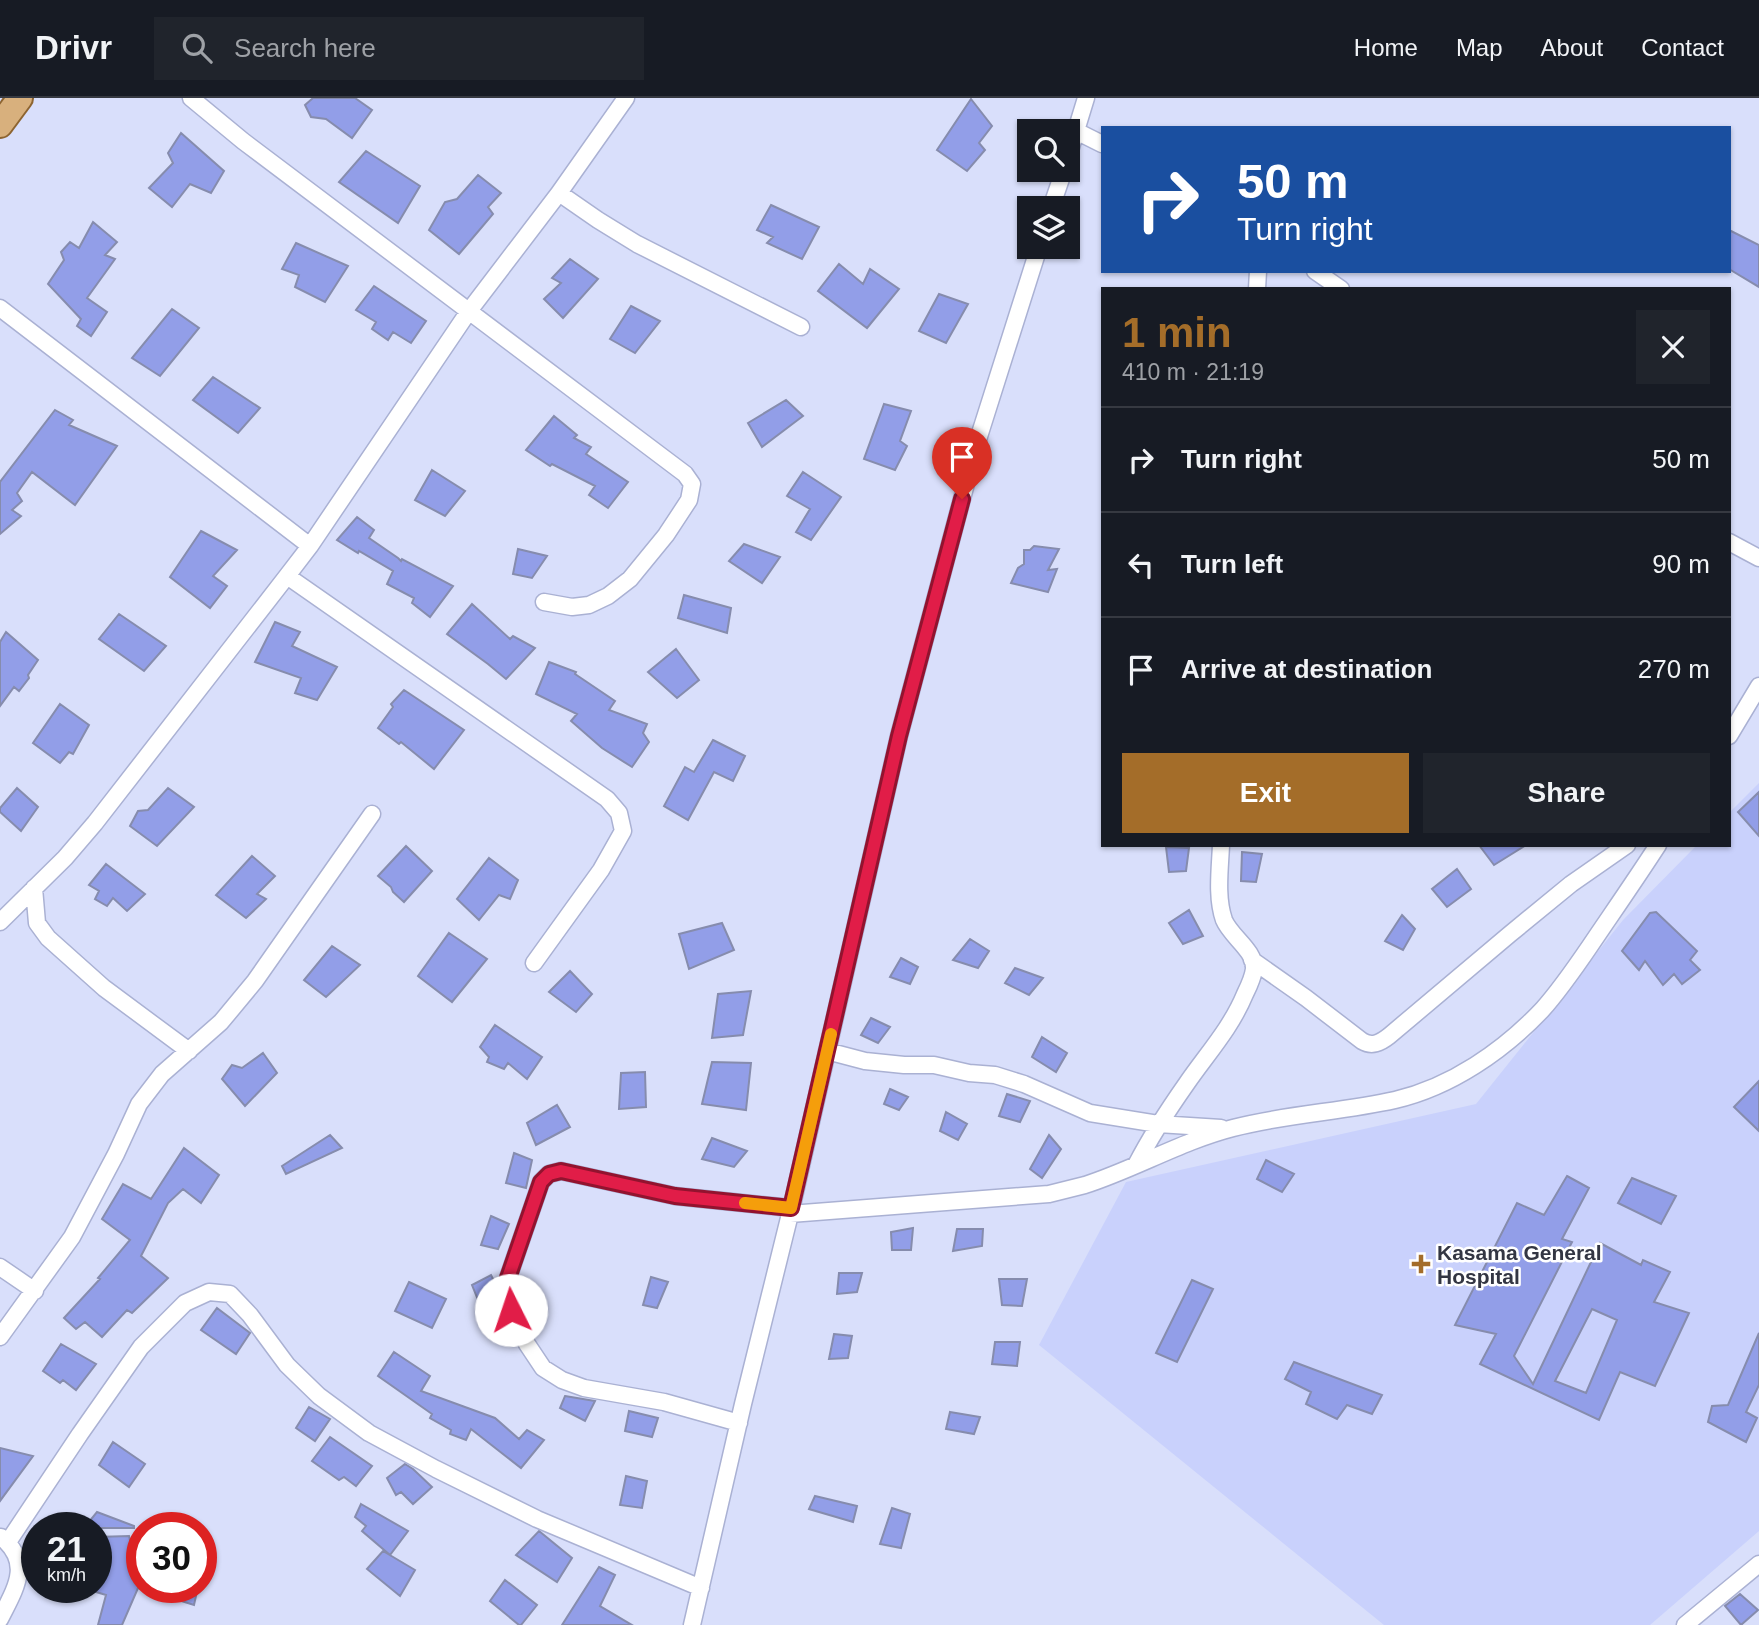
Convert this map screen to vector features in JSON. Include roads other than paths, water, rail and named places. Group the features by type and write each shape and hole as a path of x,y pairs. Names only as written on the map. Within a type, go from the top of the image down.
{"main road":[{"path":"0,125 20,98"}],"street":[{"path":"191,98 243,141 685,474 692,484 690,500 630,579 608,596 589,605 572,607 544,602"},
{"path":"0,922 65,858 95,824 310,546 470,311 626,98"},
{"path":"1080,119 1086,98"},
{"path":"1080,133 1101,144"},
{"path":"559,193 638,244 801,327"},
{"path":"692,1625 902,723 976,446 1035,259"},
{"path":"1318,273 1338,287"},
{"path":"0,308 310,546"},
{"path":"1731,543 1759,558"},
{"path":"287,576 607,799 620,813 623,831 601,870 534,963"},
{"path":"1731,733 1759,686"},
{"path":"0,1337 72,1237 139,1104 162,1073 221,1022 255,981 372,814"},
{"path":"1136,1165 1158,1124 1212,1051 1239,1009 1252,979 1252,960 1224,920 1220,876 1222,847"},
{"path":"1252,960 1362,1041 1368,1045 1374,1044 1390,1037 1571,884 1624,847"},
{"path":"739,1423 664,1402 584,1388 562,1380 543,1368 527,1344 511,1310 508,1278 541,1182 549,1174 561,1171 675,1196 790,1211 1049,1194 1086,1184 1194,1140 1231,1128 1271,1119 1396,1100 1445,1082 1516,1036 1564,983 1657,847"},
{"path":"34,888 37,922 48,938 104,988 189,1051"},
{"path":"827,1051 865,1061 934,1065 969,1073 995,1075 1024,1084 1090,1113 1158,1124 1231,1128"},
{"path":"0,1267 35,1291"},
{"path":"0,1619 14,1591 19,1572 19,1558 4,1539 141,1347 185,1303 209,1292 230,1294 250,1315 287,1365 319,1396 369,1433 537,1519 701,1588"},
{"path":"1685,1625 1757,1570"}],"place":[{"name":"Kasama General Hospital","path":"1421,1264"}]}
